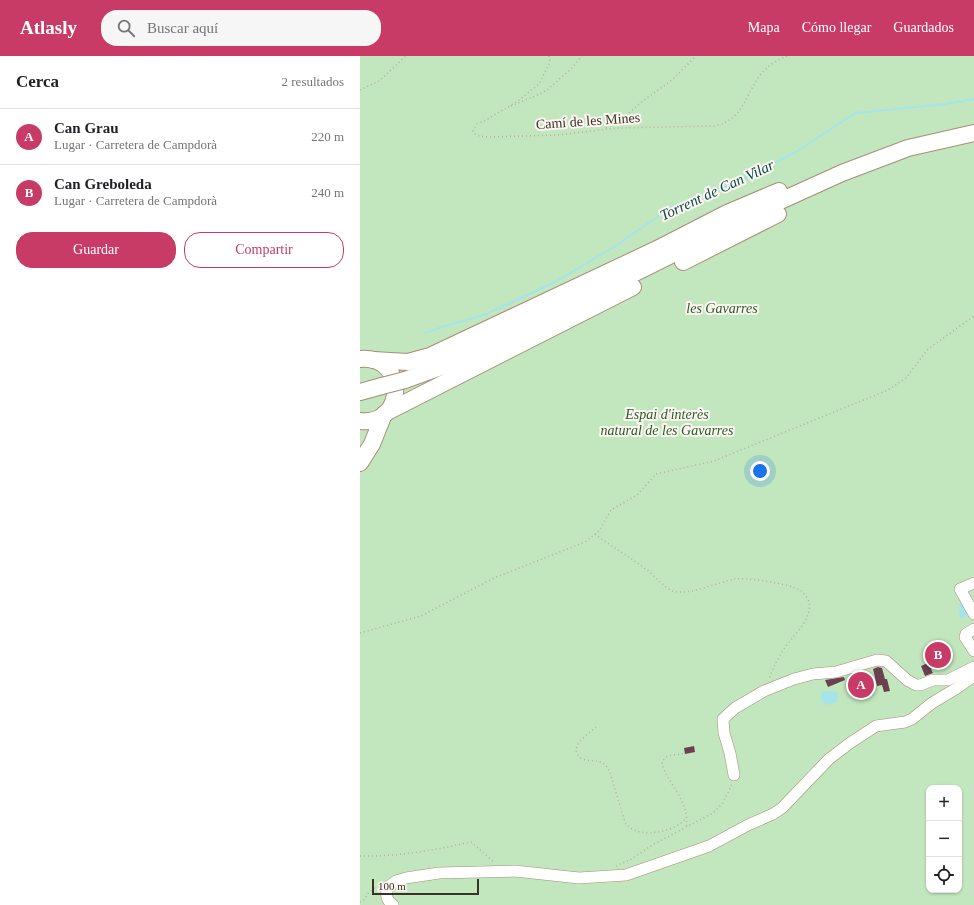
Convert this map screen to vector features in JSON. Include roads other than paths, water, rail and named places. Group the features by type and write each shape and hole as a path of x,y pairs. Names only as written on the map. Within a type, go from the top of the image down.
{"highway":[{"path":"360,392 405,380 449,364 842,172 891,154 974,133"},
{"path":"360,421 372,420 850,177 934,142"},
{"path":"367,360 408,362 430,356 657,249 750,203 809,180 842,172"},
{"path":"362,461 372,444 386,413 392,406 396,390 395,382 387,368 381,363 367,360"},
{"path":"360,427 365,442 362,461"}],"street":[{"path":"974,583 960,589 974,614"},
{"path":"974,629 966,634 965,637 974,651"},
{"path":"734,775 730,752 724,733 723,719 735,708 764,691 803,676 836,672 877,660 886,660 907,680 916,685 933,680 948,680 974,667"},
{"path":"393,905 386,897 387,890 392,884 401,880 439,873 502,871 529,872 579,878 626,875 702,849 777,811 789,801 829,759 862,734 876,726 905,722 912,719 932,703 974,676"}],"water":[{"path":"961,601 966,609 967,616 961,619 959,610"},
{"path":"821,692 837,692 837,702 827,705 824,704 821,699"}],"waterway":[{"name":"Torrent de Can Vilar","path":"425,333 484,315 553,283 614,247 670,208 737,182 796,152 855,113 945,104 974,99"}],"place":[{"name":"Can Greboleda","path":"938,655"},
{"name":"Can Grau","path":"861,685"}],"park label":[{"name":"les Gavarres","path":"722,308"},
{"name":"Espai d'interès natural de les Gavarres","path":"667,422"}]}
